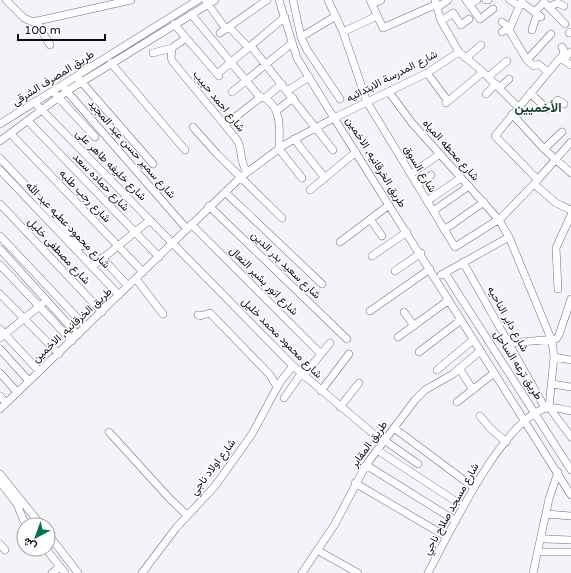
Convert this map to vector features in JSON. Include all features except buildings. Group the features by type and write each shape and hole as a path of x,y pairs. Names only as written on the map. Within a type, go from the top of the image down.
{"street":[{"path":"6,0 26,20 36,21 131,0"},
{"name":"طريق المصرف الشرقى","path":"0,124 198,0"},
{"name":"طريق المصرف الشرقى","path":"0,141 67,91 191,14 206,2 215,0"},
{"path":"225,29 267,0"},
{"path":"279,0 297,58 334,118"},
{"path":"293,0 302,37 307,50 340,99"},
{"name":"شارع السوق","path":"328,0 343,32 367,102 454,246 456,247 499,220"},
{"path":"381,0 371,2 384,28 448,0"},
{"path":"478,0 468,2 480,19 493,9"},
{"path":"510,0 520,3 538,14"},
{"path":"206,2 225,29 250,47 266,64 317,127 333,150"},
{"path":"532,30 543,2 565,24"},
{"path":"502,32 509,27 520,3"},
{"path":"548,7 558,3 564,6"},
{"path":"437,4 440,21 459,52 486,74 518,107"},
{"path":"440,21 453,13 461,25 469,19"},
{"path":"191,14 246,81 276,111 280,122 278,148 302,178"},
{"path":"302,37 336,16"},
{"path":"343,32 377,16"},
{"path":"174,24 218,75 285,17"},
{"path":"36,21 50,44"},
{"path":"502,22 509,27 528,60 534,66 538,64 548,72"},
{"path":"528,60 551,34"},
{"path":"153,53 172,48 186,38"},
{"path":"232,92 292,44"},
{"path":"466,58 481,45"},
{"path":"562,47 564,50 562,58"},
{"name":"شارع احمد حبيب","path":"172,48 171,58 173,62 239,143 242,162 247,172"},
{"name":"شارع المدرسة الابتدائيه","path":"334,118 427,73 459,52"},
{"path":"571,52 562,58 548,72 495,136 556,202 571,210"},
{"path":"562,58 571,65"},
{"path":"427,73 447,102 507,61"},
{"path":"111,63 185,150"},
{"path":"76,76 153,164"},
{"path":"287,91 308,77"},
{"path":"486,94 509,78"},
{"path":"225,125 282,84"},
{"name":"شارع سمير حسن عبد المجيد","path":"62,85 189,226"},
{"path":"53,91 95,137"},
{"name":"شارع محطه المياه","path":"389,92 398,106 499,220 509,237 552,340 554,357 552,384 547,408"},
{"path":"530,93 547,109 558,100 564,104"},
{"path":"276,111 293,98"},
{"name":"شارع خليفه طاهر على","path":"34,102 172,243"},
{"path":"512,114 544,149 571,173"},
{"name":"طريق الخرقانيه, الاخمين","path":"0,409 159,257 209,206 241,177 278,148 334,118 430,268 473,340 558,472 571,495"},
{"name":"شارع حماده سعد","path":"28,121 159,257"},
{"path":"194,126 217,154 282,218"},
{"path":"544,149 562,132"},
{"name":"شارع رجب طلبه","path":"11,134 143,272"},
{"path":"294,139 325,178"},
{"path":"499,220 536,182 571,142"},
{"path":"310,190 356,152"},
{"path":"411,174 440,154"},
{"path":"0,158 82,246"},
{"name":"شارع محمود عطيه عبد الله","path":"0,170 119,295"},
{"path":"417,185 431,175"},
{"path":"427,201 461,178"},
{"path":"433,211 469,186"},
{"path":"225,192 322,284"},
{"path":"444,230 484,202"},
{"name":"شارع مصطفى خليل","path":"0,204 102,312"},
{"path":"340,242 389,205"},
{"name":"شارع سعيد بدر الدين","path":"209,206 347,339"},
{"path":"558,289 556,248 571,215"},
{"path":"370,219 382,236"},
{"name":"شارع مصطفى خليل","path":"92,267 150,220"},
{"name":"شارع انور بشير النعال","path":"189,226 321,354"},
{"path":"372,256 407,232"},
{"path":"0,236 53,294 86,327"},
{"path":"436,278 509,237"},
{"name":"شارع محمود محمد خليل","path":"172,243 302,375 383,441 418,464"},
{"path":"0,249 78,335"},
{"path":"395,271 420,253"},
{"path":"102,258 128,286"},
{"name":"شارع داير الناحيه","path":"463,262 547,408 571,437"},
{"path":"0,265 72,341"},
{"path":"370,311 430,268"},
{"name":"طريق ترعه الساحل","path":"444,273 536,413 571,470"},
{"path":"136,279 163,314"},
{"path":"0,294 59,354"},
{"path":"39,371 2,333 24,319 53,294"},
{"path":"509,343 552,340 559,336 571,299"},
{"path":"398,337 449,300"},
{"path":"404,312 414,326"},
{"path":"198,315 200,316 210,313 270,375 277,387"},
{"path":"419,352 462,320"},
{"path":"437,370 473,340"},
{"path":"284,398 330,342"},
{"path":"0,349 29,381"},
{"name":"طريق المقابر","path":"302,573 335,524 355,483 383,441 420,395 459,368 480,351"},
{"path":"321,391 349,354"},
{"path":"554,357 571,360"},
{"name":"شارع اولاد ناجي","path":"142,573 187,515 216,486 252,434 277,387 293,366"},
{"path":"459,368 473,390"},
{"path":"0,373 17,392"},
{"path":"457,402 494,373"},
{"path":"340,407 359,383"},
{"path":"552,384 571,387"},
{"path":"0,396 6,403"},
{"path":"524,420 547,408 571,411"},
{"path":"480,416 490,428 506,442"},
{"name":"شارع مسجد صلاح ناجي","path":"428,573 473,487 491,460 524,420"},
{"path":"394,428 473,487"},
{"path":"109,432 170,499 187,515"},
{"path":"377,450 463,506"},
{"path":"366,465 456,521"},
{"path":"533,573 546,514 558,472"},
{"path":"0,474 35,517"},
{"path":"0,482 17,504 22,517"},
{"path":"355,483 447,536"},
{"path":"546,514 571,516"},
{"path":"538,573 547,527 544,524"},
{"path":"545,539 571,540"},
{"path":"0,544 5,550"},
{"path":"56,544 78,573"},
{"path":"317,550 358,573"},
{"path":"543,552 571,552"},
{"path":"52,557 65,573"},
{"path":"52,573 60,567"}],"district":[{"name":"الأخميين","path":"538,108"}]}
